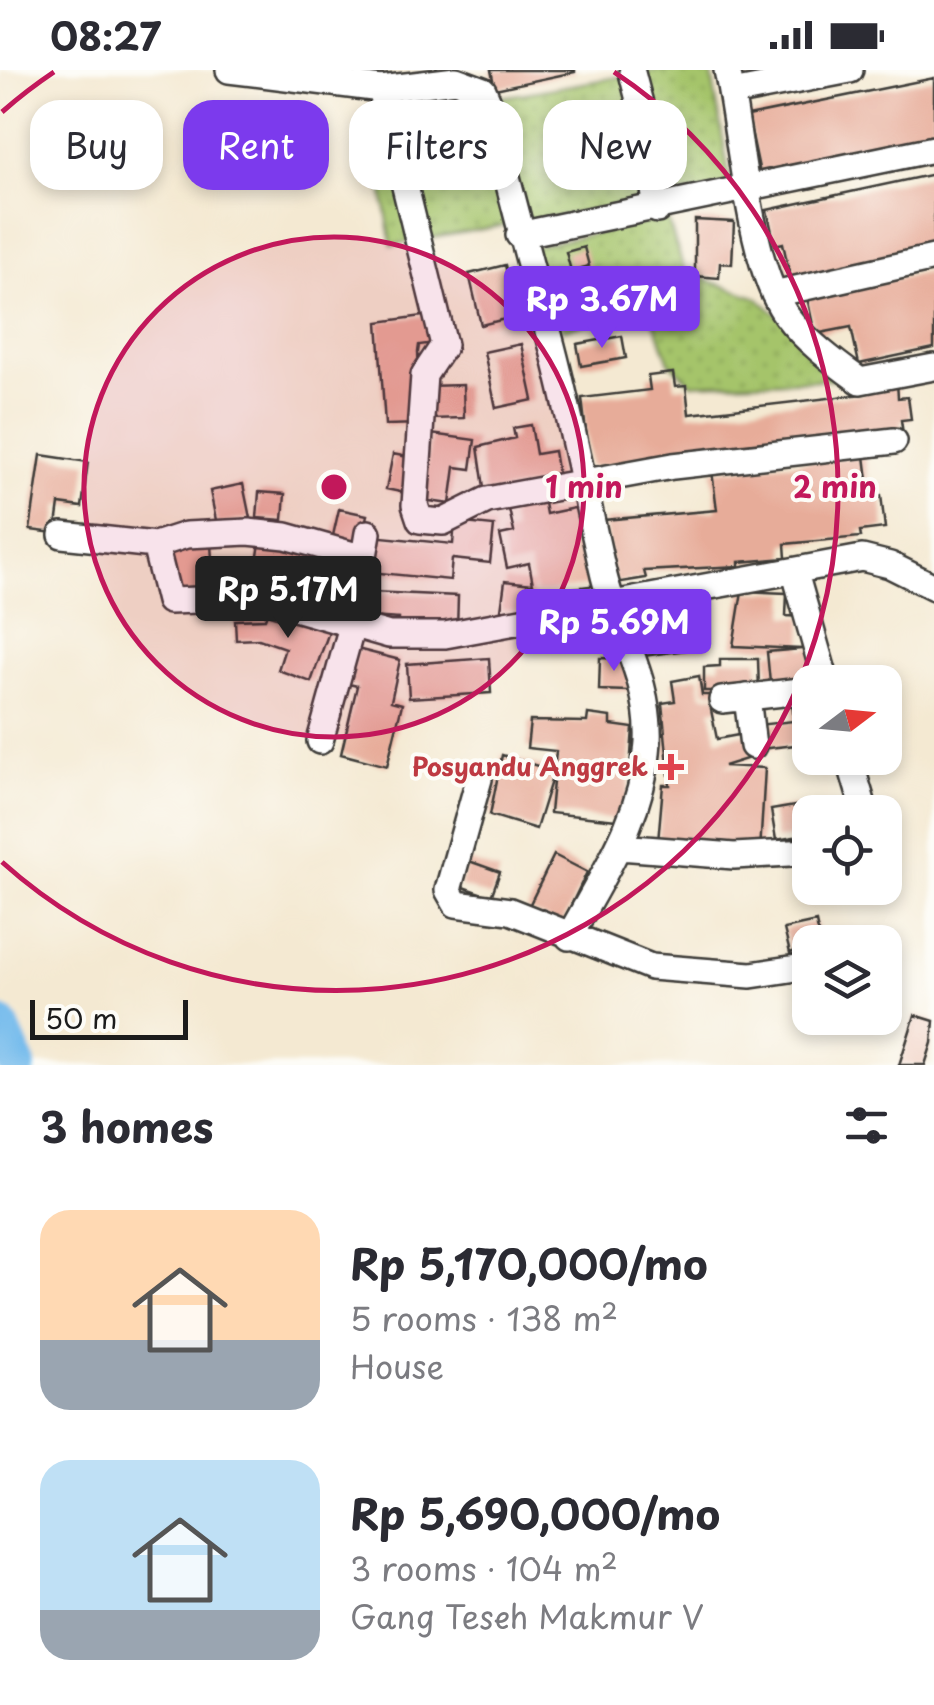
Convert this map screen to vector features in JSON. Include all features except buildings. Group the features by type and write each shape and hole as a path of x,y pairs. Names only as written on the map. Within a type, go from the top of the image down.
{"street":[{"path":"229,70 381,89 456,80 483,90 586,483 613,606 640,668 648,724 638,797 620,847 569,937"},
{"path":"850,70 730,82 746,190 774,294 799,330 865,382 934,368"},
{"path":"632,74 644,116 657,210"},
{"path":"381,89 444,345 432,356 424,375 416,513 420,520 443,522 488,500 673,466 894,441"},
{"path":"519,235 657,210 934,149"},
{"path":"774,294 934,258"},
{"path":"62,534 155,545 186,534 248,532 366,545 352,626 320,741"},
{"path":"155,545 168,601 260,598 388,635 445,635 795,574 862,558 890,565 934,587"},
{"path":"795,574 821,665"},
{"path":"753,746 735,698 792,692"},
{"path":"479,780 448,890 450,899 478,909 510,911 651,967 751,975 792,969"},
{"path":"620,847 734,856 792,853"}],"green space":[{"path":"658,70 711,70 731,186 392,245 382,190 523,190 523,100 485,100"},
{"path":"667,218 685,272 758,298 849,379 692,384 669,362 650,310 563,329 532,247"}],"waterway":[{"path":"0,1026 17,1065"}],"place":[{"name":"Posyandu Anggrek","path":"671,767"}]}
